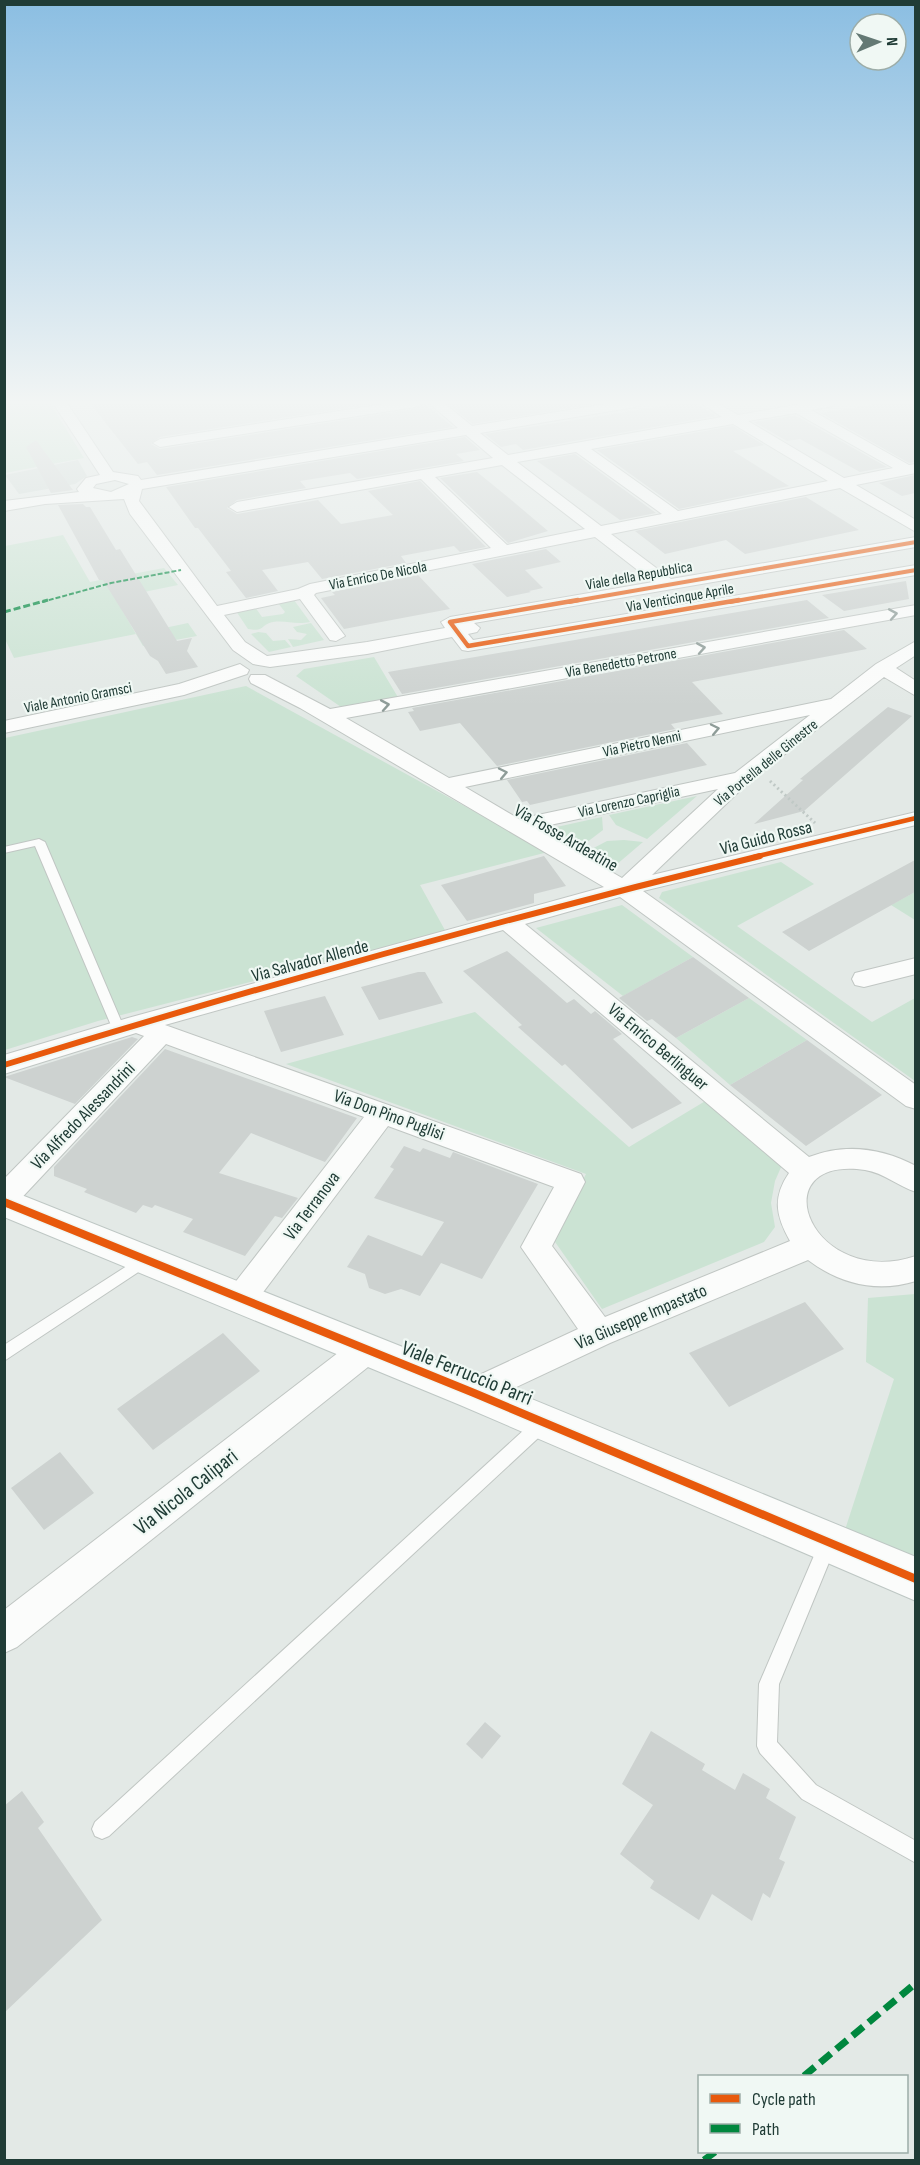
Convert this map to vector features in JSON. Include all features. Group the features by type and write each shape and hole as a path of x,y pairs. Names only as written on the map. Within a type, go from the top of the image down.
{"street":[{"path":"121,504 136,511"},
{"path":"133,504 239,646 260,670"},
{"path":"237,507 254,504"},
{"path":"455,504 504,551"},
{"path":"561,504 664,584"},
{"path":"659,504 674,515"},
{"name":"Via Enrico De Nicola","path":"213,612 304,593 310,589 729,504"},
{"path":"878,504 915,526"},
{"name":"Viale della Repubblica","path":"456,631 450,622 915,542"},
{"name":"Viale Antonio Gramsci","path":"4,727 144,698 260,670 456,631 915,553"},
{"path":"907,571 915,585"},
{"name":"Via Venticinque Aprile","path":"456,631 468,646 907,571"},
{"name":"Via Enrico De Nicola","path":"304,593 336,636"},
{"name":"Via Benedetto Petrone","path":"327,716 915,610"},
{"name":"Via Portella delle Ginestre","path":"624,889 749,773 883,668 915,646"},
{"path":"883,668 915,690"},
{"name":"Via Fosse Ardeatine","path":"260,670 307,704 624,889 915,1099"},
{"name":"Viale Antonio Gramsci","path":"4,712 137,685 144,698"},
{"name":"Via Pietro Nenni","path":"446,785 839,703"},
{"name":"Via Lorenzo Capriglia","path":"515,826 749,773"},
{"name":"Via Guido Rossa","path":"624,889 915,818"},
{"name":"Via Salvador Allende","path":"4,1065 140,1029 624,889"},
{"name":"Via Enrico Berlinguer","path":"509,923 807,1172"},
{"path":"864,979 915,966"},
{"name":"Via Don Pino Puglisi","path":"140,1029 383,1113 571,1182 536,1247 599,1334"},
{"name":"Via Alfredo Alessandrini","path":"4,1200 140,1029"},
{"name":"Via Terranova","path":"241,1298 383,1113"},
{"path":"915,1181 889,1166 853,1159 836,1160 807,1172 795,1187 790,1206 793,1220 810,1246 833,1262 860,1273 897,1274 915,1268"},
{"name":"Viale Ferruccio Parri","path":"4,1200 544,1422 915,1579"},
{"name":"Via Giuseppe Impastato","path":"474,1393 599,1334 810,1246"},
{"name":"Via Nicola Calipari","path":"4,1635 367,1349"}],"lane":[{"path":"4,850 39,842 140,1029"},
{"path":"4,1354 146,1259"},
{"path":"102,1829 544,1422"},
{"path":"829,1541 769,1684 767,1746 809,1792 915,1853"}],"path":[{"path":"749,773 831,837"}],"green space":[{"path":"63,535 90,582 164,568 178,585 115,598 136,634 14,658 5,639 5,546"},
{"path":"294,600 310,622 273,622 254,630 248,629 236,611 255,607 262,617 283,614 285,612 278,603"},
{"path":"188,623 197,636 143,646 136,634"},
{"path":"311,623 324,640 293,647 288,639 301,640 307,634 297,632 293,627"},
{"path":"266,633 273,641 285,640 291,647 269,652 251,634"},
{"path":"374,657 399,699 344,709 296,676 304,669"},
{"path":"246,686 548,852 420,885 446,932 98,1021 5,1050 5,738"},
{"path":"697,796 647,839 616,825 609,815"},
{"path":"602,817 603,830 582,846 552,828"},
{"path":"607,841 643,842 616,865 588,851"},
{"path":"781,862 814,884 737,926 872,1022 915,998 915,1081 659,898 662,892"},
{"path":"915,892 915,920 891,905"},
{"path":"622,905 693,957 623,996 536,928"},
{"path":"749,998 807,1040 730,1085 676,1038"},
{"path":"475,1012 629,1147 707,1100 782,1165 775,1181 771,1203 775,1227 764,1242 602,1309 553,1239 586,1174 286,1064"},
{"path":"915,1294 915,1565 843,1536 894,1379 866,1362 868,1298"}],"building":[{"path":"83,504 90,507 116,550 120,549 177,641 192,638 187,651 198,667 166,674 158,661 150,656 103,580 99,580 58,505"},
{"path":"178,504 232,504 227,508 237,514 295,504 322,504 341,524 393,515 382,504 443,504 486,547 460,552 454,546 401,556 406,563 322,579 308,562 262,570 278,591 246,598 226,572 231,571 198,528 195,528"},
{"path":"467,504 516,504 548,531 508,543"},
{"path":"598,504 644,504 656,513 620,520"},
{"path":"672,504 703,504 679,509"},
{"path":"771,504 817,504 859,530 745,554 726,540 665,554 635,531"},
{"path":"546,549 561,562 525,570 543,588 507,597 472,564"},
{"path":"418,575 450,609 344,629 321,598 335,595 332,592"},
{"path":"906,581 909,599 844,611 822,595"},
{"path":"807,600 829,618 402,694 388,672"},
{"path":"844,630 867,649 692,682 723,714 671,724 675,729 497,766 460,723 420,731 408,712 414,711 412,708"},
{"path":"888,707 912,716 804,811 754,824 803,780 800,779"},
{"path":"687,743 707,765 530,805 527,801 522,802 507,780"},
{"path":"544,856 566,886 534,894 534,903 467,921 441,885"},
{"path":"915,860 915,892 809,951 782,932"},
{"path":"507,951 567,1003 574,999 591,1014 595,1011 622,1034 613,1039 682,1103 632,1129 565,1064 562,1066 518,1027 522,1025 463,971"},
{"path":"693,957 749,998 676,1038 652,1019 647,1021 619,998"},
{"path":"425,972 443,1003 379,1020 361,987"},
{"path":"325,996 344,1035 281,1052 264,1011"},
{"path":"132,1037 138,1039 75,1104 4,1077"},
{"path":"807,1040 882,1095 806,1146 730,1085"},
{"path":"165,1049 357,1118 325,1162 251,1133 219,1173 298,1198 282,1218 275,1216 245,1256 183,1232 193,1219 155,1205 152,1208 143,1205 136,1213 84,1192 87,1189 54,1176 54,1167"},
{"path":"404,1146 420,1152 423,1148 450,1158 453,1152 538,1184 482,1279 441,1263 420,1296 401,1289 385,1294 369,1288 365,1274 347,1267 368,1235 422,1256 444,1222 374,1198 394,1169 390,1167"},
{"path":"805,1302 844,1349 729,1407 689,1353"},
{"path":"223,1333 260,1371 153,1450 117,1409"},
{"path":"60,1452 94,1493 44,1530 11,1488"},
{"path":"485,1722 501,1736 482,1759 466,1744"},
{"path":"651,1731 705,1764 702,1770 735,1790 743,1773 770,1789 766,1798 796,1817 779,1859 785,1862 770,1898 763,1893 752,1921 712,1894 699,1920 650,1888 654,1881 620,1854 653,1805 622,1784"},
{"path":"22,1791 44,1822 38,1828 102,1920 4,2013 4,1806"}],"marked path":[{"path":"4,612 111,583 181,570"},
{"path":"805,2075 916,1983"},
{"path":"704,2160 714,2153"}],"cycle path":[{"path":"916,542 450,622 468,646 916,570"},
{"path":"4,1065 137,1024 624,889 916,818"},
{"path":"4,1202 474,1393 916,1579"}]}
